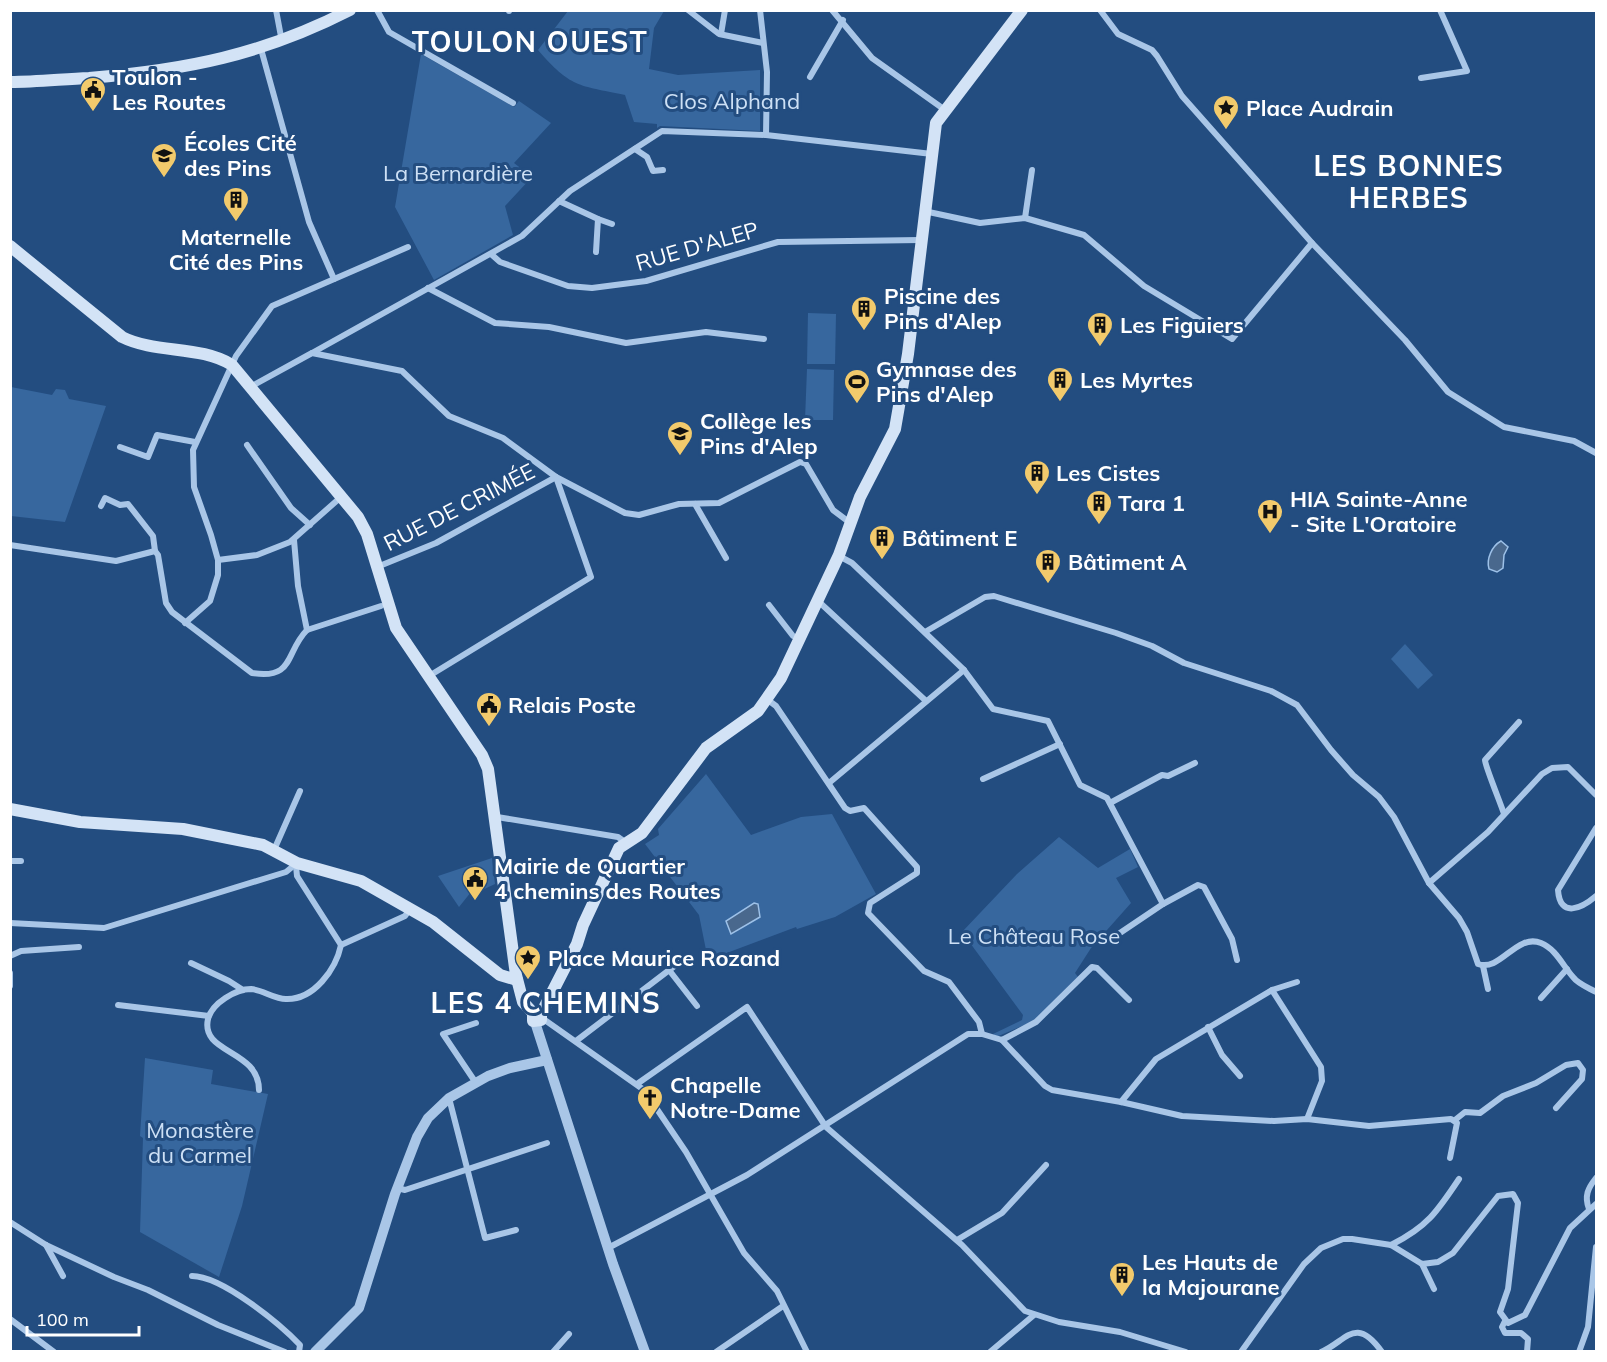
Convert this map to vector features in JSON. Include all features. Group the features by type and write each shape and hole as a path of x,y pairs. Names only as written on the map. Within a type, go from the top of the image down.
{"main road":[{"path":"10,82 155,71 261,49 282,42 350,10"},
{"path":"10,246 122,338 135,344 217,357 232,365 252,386 363,525 396,628 482,755 488,769 497,817 506,913 517,980 523,1002 538,1017 577,944 583,925 620,848 642,833 706,748 758,711 768,700 781,678 838,555 849,522 896,429 907,324 913,305 936,123 1022,10"},
{"path":"10,808 80,822 183,829 251,842 274,850 297,863 361,881 434,922 493,971 509,980 517,980"}],"street":[{"path":"276,10 282,42"},
{"path":"377,10 389,32 513,103"},
{"path":"688,10 721,34 763,43"},
{"path":"721,34 725,10"},
{"path":"759,10 767,72 766,135"},
{"path":"832,10 843,20 872,58 945,110"},
{"path":"1100,10 1118,34 1152,50 1182,96 1312,243 1406,340 1448,392 1504,427 1574,441 1596,453"},
{"path":"1421,78 1467,71 1440,10"},
{"path":"810,77 843,20"},
{"path":"261,49 309,222 334,279"},
{"path":"252,386 522,236 570,191 662,130 766,135 932,154"},
{"path":"635,149 647,158 653,171 663,170"},
{"path":"1025,218 1032,170"},
{"path":"559,201 612,224"},
{"path":"924,211 980,223 1025,218 1084,236 1144,286 1232,339 1312,243"},
{"path":"596,252 598,219"},
{"name":"RUE D'ALEP","path":"491,254 500,262 568,286 592,288 646,281 778,242 920,240"},
{"path":"185,623 213,595 218,575 218,560 194,488 192,470 195,442 232,365 273,306 408,247"},
{"path":"428,288 495,323 549,327 626,343 706,332 764,339"},
{"path":"312,353 402,371 449,416 503,438 556,477 625,513 639,515 679,504 719,503 800,462 806,464 832,510 849,522"},
{"path":"120,447 148,458 158,435 195,442"},
{"path":"247,445 291,508 310,525"},
{"path":"429,677 591,577 556,477"},
{"name":"RUE DE CRIMÉE","path":"377,567 436,543 556,477"},
{"path":"218,560 257,555 294,540 341,497"},
{"path":"101,506 105,498 120,506 128,504 153,536 166,603 185,623 252,673 265,675 279,672 288,664 300,637 307,630 381,606"},
{"path":"695,504 726,558"},
{"path":"294,540 298,585 307,630"},
{"path":"10,545 116,561 155,551"},
{"path":"838,555 852,563 964,670 993,709 1048,721 1080,785 1085,790 1104,795 1110,803 1163,904"},
{"path":"925,632 985,597 994,596 1116,633 1152,646 1184,663 1271,691 1297,705 1353,775 1379,798 1405,834 1429,883 1459,918 1467,932 1477,962 1483,966 1488,989"},
{"path":"817,600 926,701"},
{"path":"769,605 793,636 799,638"},
{"path":"829,783 964,670"},
{"path":"768,700 776,706 845,808 849,811 864,808 917,867 917,873 870,903 868,913 924,971 949,982 979,1022 982,1034"},
{"path":"1504,814 1493,780 1485,766 1485,760 1519,722"},
{"path":"983,779 1060,744"},
{"path":"1110,803 1162,775 1168,776 1195,763"},
{"path":"1429,883 1488,832 1542,774 1560,766 1576,772 1596,795"},
{"path":"274,850 300,791"},
{"path":"497,817 618,837 626,842"},
{"path":"1596,828 1558,890 1558,899 1565,906 1574,909 1581,908 1596,896"},
{"path":"10,861 21,861"},
{"path":"10,923 104,928 286,872 297,863"},
{"path":"259,1090 257,1075 253,1067 211,1040 207,1032 209,1016 219,1003 243,990 253,989 284,999 297,998 319,985 337,961 341,945 297,876 297,863"},
{"path":"1114,937 1192,886 1204,887 1232,939 1237,960"},
{"path":"341,945 405,916 410,909"},
{"path":"1483,966 1491,964 1521,944 1531,941 1542,943 1554,952 1574,979 1596,992"},
{"path":"10,956 21,951 79,947"},
{"path":"576,1041 685,958"},
{"path":"191,963 243,990"},
{"path":"1002,1040 1036,1022 1092,967 1097,968 1129,1000"},
{"path":"1541,998 1567,969"},
{"path":"669,970 696,1006"},
{"path":"10,973 13,978 10,986"},
{"path":"1121,1102 1156,1059 1272,990 1297,982"},
{"path":"1272,990 1321,1067 1322,1081 1307,1119"},
{"path":"117,1005 209,1016"},
{"path":"637,1084 747,1007 826,1127 957,1240 1025,1311 1034,1315 1120,1332 1186,1352"},
{"path":"538,1017 644,1090 686,1152 744,1253 777,1291 807,1352"},
{"path":"538,1017 547,1060 608,1248 645,1352"},
{"path":"476,1083 443,1034 477,1023"},
{"path":"1208,1027 1222,1055 1240,1076"},
{"path":"608,1248 747,1175 826,1127 968,1034 982,1034 1002,1040 1045,1086 1052,1090 1182,1116 1266,1120 1307,1119 1369,1126 1455,1120 1466,1112 1480,1113 1503,1096 1536,1083 1566,1065 1578,1063 1583,1070 1582,1079 1556,1108"},
{"path":"315,1352 359,1308 397,1188 423,1126 449,1098 476,1083 510,1068 547,1060"},
{"path":"449,1098 485,1238 516,1230"},
{"path":"1450,1158 1457,1124 1455,1120"},
{"path":"397,1188 405,1190 547,1143"},
{"path":"957,1240 1002,1213 1046,1165"},
{"path":"1589,1209 1586,1200 1588,1188 1596,1178"},
{"path":"1391,1245 1412,1234 1431,1219 1459,1179"},
{"path":"1422,1264 1437,1262 1453,1253 1498,1196 1513,1194 1518,1203 1508,1289 1500,1312 1505,1321"},
{"path":"1505,1321 1514,1322 1525,1315 1562,1241 1580,1216 1596,1204"},
{"path":"10,1222 46,1245 218,1325 285,1352"},
{"path":"1241,1352 1304,1264 1321,1248 1343,1239 1391,1245 1422,1264 1434,1289"},
{"path":"46,1245 63,1276"},
{"path":"1579,1352 1588,1326 1596,1247"},
{"path":"192,1276 206,1277 231,1292 288,1333 300,1345 300,1352"},
{"path":"716,1352 783,1306"},
{"path":"990,1352 1034,1315"},
{"path":"10,1319 54,1352"},
{"path":"1505,1321 1502,1327 1505,1333 1521,1333 1528,1339 1527,1352"},
{"path":"1321,1352 1347,1334 1355,1333 1376,1343 1382,1352"},
{"path":"553,1352 569,1334"}],"green space":[{"name":"Clos Alphand","path":"568,11 664,11 654,28 649,69 678,75 760,70 760,131 660,126 657,128 657,124 634,122 625,95 576,83 559,72 538,50"},
{"name":"La Bernardière","path":"421,54 514,107 519,101 551,123 514,163 532,177 505,206 513,235 434,280 395,207"},
{"path":"808,313 836,314 835,364 807,364"},
{"path":"807,369 834,370 833,420 805,420"},
{"path":"11,387 52,395 56,389 65,390 69,399 106,406 65,522 11,516"},
{"path":"1405,644 1433,675 1418,689 1391,659"},
{"path":"706,774 751,835 801,817 832,814 876,894 835,917 797,929 796,927 708,960 699,915 645,844 659,835 658,829"},
{"name":"Le Château Rose","path":"1059,837 1098,868 1130,849 1138,867 1116,878 1131,903 1091,948 1075,973 1078,977 1034,1021 996,1037 993,1034 1022,1020 1023,1015 962,932 1017,874"},
{"path":"492,858 495,884 478,892 477,889 471,892 459,907 438,876"},
{"name":"Monastère du Carmel","path":"145,1058 213,1070 211,1084 268,1094 242,1206 219,1277 140,1232 143,1138 140,1136"}],"shaded area":[{"path":"1501,541 1508,547 1504,555 1503,568 1497,572 1489,569 1488,561 1492,549"},
{"path":"754,903 758,904 760,917 731,934 726,921"}],"place":[{"name":"Toulon - Les Routes","path":"93,113"},
{"name":"Place Audrain","path":"1226,131"},
{"name":"Écoles Cité des Pins","path":"164,179"},
{"name":"Maternelle Cité des Pins","path":"236,223"},
{"name":"Piscine des Pins d'Alep","path":"864,332"},
{"name":"Les Figuiers","path":"1100,348"},
{"name":"Les Myrtes","path":"1060,403"},
{"name":"Gymnase des Pins d'Alep","path":"857,405"},
{"name":"Collège les Pins d'Alep","path":"680,457"},
{"name":"Les Cistes","path":"1037,496"},
{"name":"Tara 1","path":"1099,526"},
{"name":"HIA Sainte-Anne - Site L'Oratoire","path":"1270,535"},
{"name":"Bâtiment E","path":"882,561"},
{"name":"Bâtiment A","path":"1048,585"},
{"name":"Relais Poste","path":"489,728"},
{"name":"Mairie de Quartier 4 chemins des Routes","path":"475,902"},
{"name":"Place Maurice Rozand","path":"528,981"},
{"name":"Chapelle Notre-Dame","path":"650,1121"},
{"name":"Les Hauts de la Majourane","path":"1122,1298"}],"district":[{"name":"TOULON OUEST","path":"530,41"},
{"name":"LES BONNES HERBES","path":"1409,181"},
{"name":"LES 4 CHEMINS","path":"546,1002"}]}
